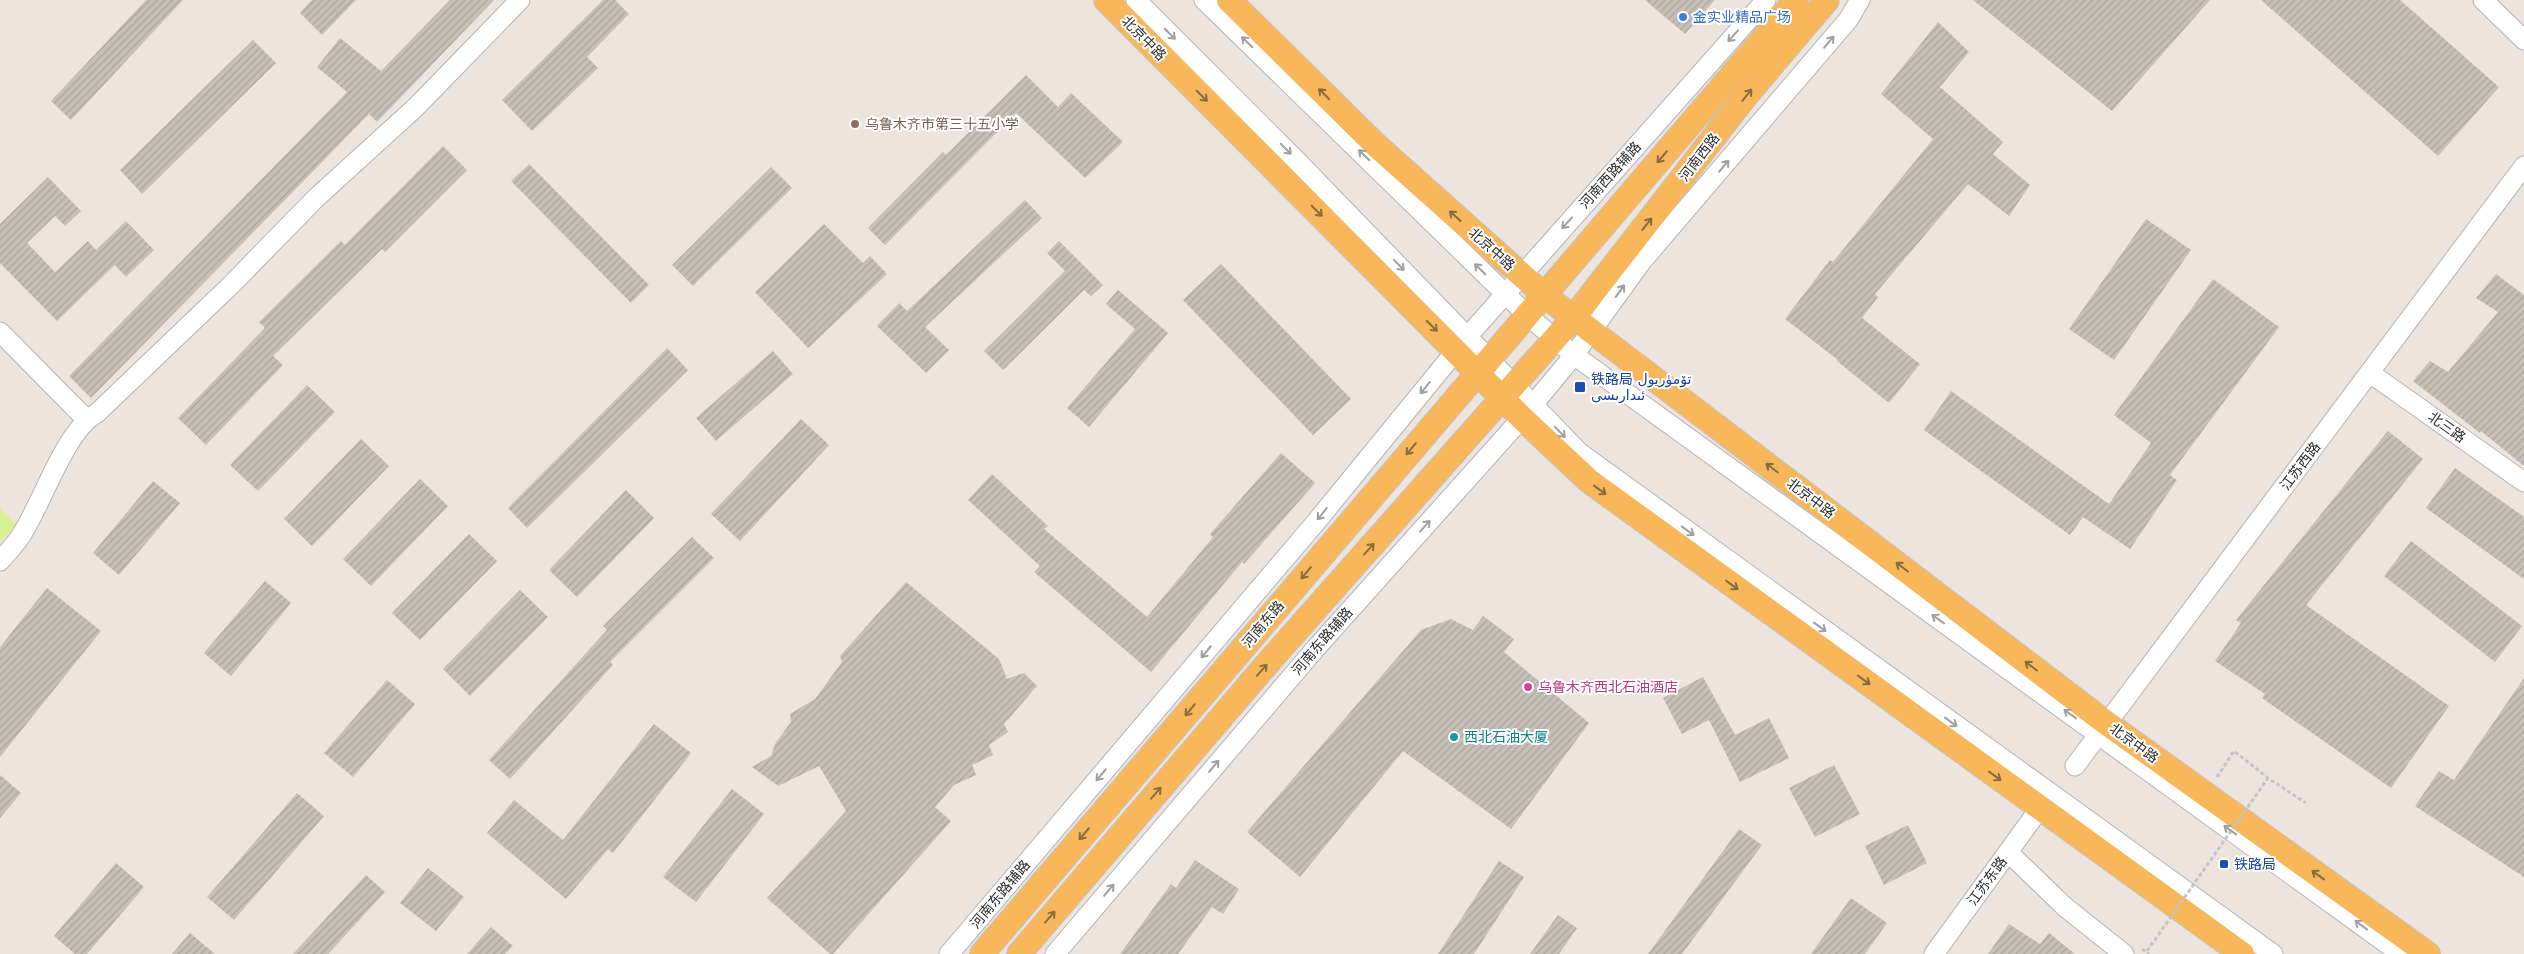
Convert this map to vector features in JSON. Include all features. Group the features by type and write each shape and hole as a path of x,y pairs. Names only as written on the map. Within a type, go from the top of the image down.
{"main road":[{"name":"北京中路","path":"1106,0 1462,343 1528,411 1589,481 2242,954"},
{"name":"北京中路","path":"1229,0 1376,146 1544,295 2103,729 2205,794 2428,954"},
{"name":"河南西路","path":"1544,295 1796,0"},
{"name":"河南西路","path":"1583,324 1745,97 1827,0"},
{"name":"河南东路","path":"982,954 1544,295"},
{"name":"河南东路","path":"1019,954 1266,665 1556,338 1583,324"}],"street":[{"path":"0,561 20,537 72,440 86,419 97,413 231,285 316,198 416,107 520,0"},
{"path":"1136,0 1296,160 1462,343"},
{"path":"1204,0 1527,315 1574,355 2103,729 2401,954"},
{"name":"河南西路辅路","path":"1462,343 1766,0"},
{"path":"1583,324 1642,261 1848,20 1860,0"},
{"path":"2483,0 2524,40"},
{"name":"江苏西路","path":"2075,766 2524,166"},
{"name":"河南东路辅路","path":"1055,954 1316,648 1528,411 1574,355 1583,324"},
{"path":"0,332 86,419"},
{"name":"河南东路辅路","path":"949,954 1316,522 1462,343"},
{"name":"北三路","path":"2370,373 2524,482"},
{"path":"1528,411 1580,453 2273,954"},
{"name":"江苏东路","path":"1934,954 2040,808"},
{"path":"2008,852 2065,907 2124,954"}],"path":[{"path":"2205,794 2234,751 2268,778 2306,803"},
{"path":"2147,951 2268,778"}],"green space":[{"path":"0,509 17,525 0,542"}],"building":[{"path":"146,0 183,0 71,120 51,101"},
{"path":"312,0 356,0 322,35 300,13"},
{"path":"450,0 494,0 377,122 369,114 91,398 69,376 347,92 317,67 340,38 381,71"},
{"path":"603,0 615,0 629,14 587,57 598,68 532,131 502,100"},
{"name":"金实业精品广场","path":"1645,0 1715,0 1685,34"},
{"path":"1973,0 2210,0 2112,111"},
{"path":"2261,0 2400,0 2499,87 2438,156"},
{"path":"1938,22 1969,52 1940,87 2003,142 1993,154 2030,185 2009,216 1968,184 1875,294 1878,297 1862,318 1920,364 1889,403 1785,319 1830,260 1833,262 1933,139 1881,94"},
{"path":"253,40 276,63 142,194 120,170"},
{"path":"1026,75 1058,107 1071,93 1123,142 1085,178 1016,113 885,245 868,228 943,152 946,155"},
{"path":"443,146 467,170 385,252 382,249 273,356 283,365 206,445 178,418 265,328 259,322 341,241 345,245"},
{"path":"529,164 649,285 631,303 511,181"},
{"path":"771,167 792,188 693,286 672,265"},
{"path":"48,177 81,211 65,226 55,216 27,243 55,272 88,241 96,250 126,221 154,250 126,277 115,265 57,321 0,263 0,224"},
{"path":"1025,200 1042,218 925,327 949,350 926,373 877,326 899,303 907,311"},
{"path":"2146,219 2191,250 2114,360 2069,329"},
{"path":"824,224 863,263 870,256 887,274 808,348 755,292"},
{"path":"1059,241 1103,285 1091,296 1084,290 1003,370 984,351 1065,271 1047,253"},
{"path":"1221,264 1351,399 1313,435 1183,300"},
{"path":"2496,274 2524,295 2524,466 2481,431 2480,433 2413,381 2430,361 2448,372 2498,312 2476,298"},
{"path":"2213,279 2279,327 2170,475 2177,480 2130,549 2083,517 2070,535 1924,430 1951,391 2109,504 2151,443 2114,415"},
{"path":"1118,290 1168,333 1089,427 1067,408 1135,329 1106,304"},
{"path":"667,348 688,370 527,528 508,508"},
{"path":"773,351 793,374 716,441 696,418"},
{"path":"307,385 335,412 258,491 230,465"},
{"path":"801,419 829,445 740,541 711,514"},
{"path":"2388,431 2423,459 2306,605 2449,706 2391,788 2262,698 2265,694 2215,661 2241,623 2236,620"},
{"path":"361,439 389,466 312,546 284,519"},
{"path":"1281,453 1315,483 1244,564 1242,562 1151,672 1034,572 1040,566 968,500 992,474 1048,526 1044,529 1147,617 1213,537 1210,534"},
{"path":"2455,468 2524,517 2524,579 2426,508"},
{"path":"420,479 448,506 371,586 343,559"},
{"path":"153,481 180,503 119,575 93,553"},
{"path":"626,490 654,518 577,597 549,570"},
{"path":"469,534 497,561 420,640 392,613"},
{"path":"692,537 714,558 610,662 613,665 510,779 489,760 607,630 603,626"},
{"path":"2411,541 2522,626 2495,662 2384,576"},
{"path":"265,581 291,603 231,676 204,653"},
{"path":"906,582 999,659 1007,679 1024,673 1037,686 1004,724 1008,732 989,745 993,755 972,765 976,775 954,785 935,807 951,821 833,954 830,954 767,898 846,811 819,766 778,786 752,767 771,756 775,744 791,722 790,714 815,699 842,662 840,656"},
{"path":"47,588 101,631 0,757 0,647"},
{"path":"520,590 548,617 470,696 443,669"},
{"name":"西北石油大厦","path":"1483,616 1514,639 1504,652 1589,723 1511,829 1403,751 1300,877 1247,832 1421,630 1451,619 1473,630"},
{"path":"1703,677 1735,735 1769,718 1789,758 1740,782 1709,720 1682,734 1663,698"},
{"path":"2524,678 2524,877 2415,806 2439,771 2454,780"},
{"path":"387,680 415,704 353,777 324,753"},
{"path":"654,724 691,753 613,853 608,849 566,899 487,833 514,800 563,840"},
{"path":"1834,765 1860,814 1815,837 1789,788"},
{"path":"0,775 21,793 0,818"},
{"path":"732,789 764,814 696,902 663,877"},
{"path":"297,793 324,816 234,920 207,897"},
{"path":"1908,825 1927,863 1884,885 1865,846"},
{"path":"1739,829 1762,845 1682,954 1648,954"},
{"path":"1195,860 1239,889 1223,914 1212,907 1178,954 1120,954 1171,884 1176,888"},
{"path":"1499,861 1524,877 1474,954 1438,954"},
{"path":"116,863 144,887 87,954 75,954 54,936"},
{"path":"428,868 464,897 436,931 400,903"},
{"path":"366,875 385,892 328,954 293,954"},
{"path":"1851,898 1887,923 1865,954 1811,954"},
{"path":"1558,915 1577,928 1559,954 1530,954"},
{"path":"2009,924 2040,944 2049,933 2075,954 1988,954"},
{"path":"491,927 513,946 505,954 467,954"},
{"path":"190,933 215,954 172,954"}],"place":[{"name":"金实业精品广场","path":"1683,17"},
{"name":"乌鲁木齐市第三十五小学","path":"855,124"},
{"name":"铁路局 تۆمۈريول ئىدارىسى","path":"1580,387"},
{"name":"乌鲁木齐西北石油酒店","path":"1528,687"},
{"name":"西北石油大厦","path":"1454,737"},
{"name":"铁路局","path":"2224,864"}]}
